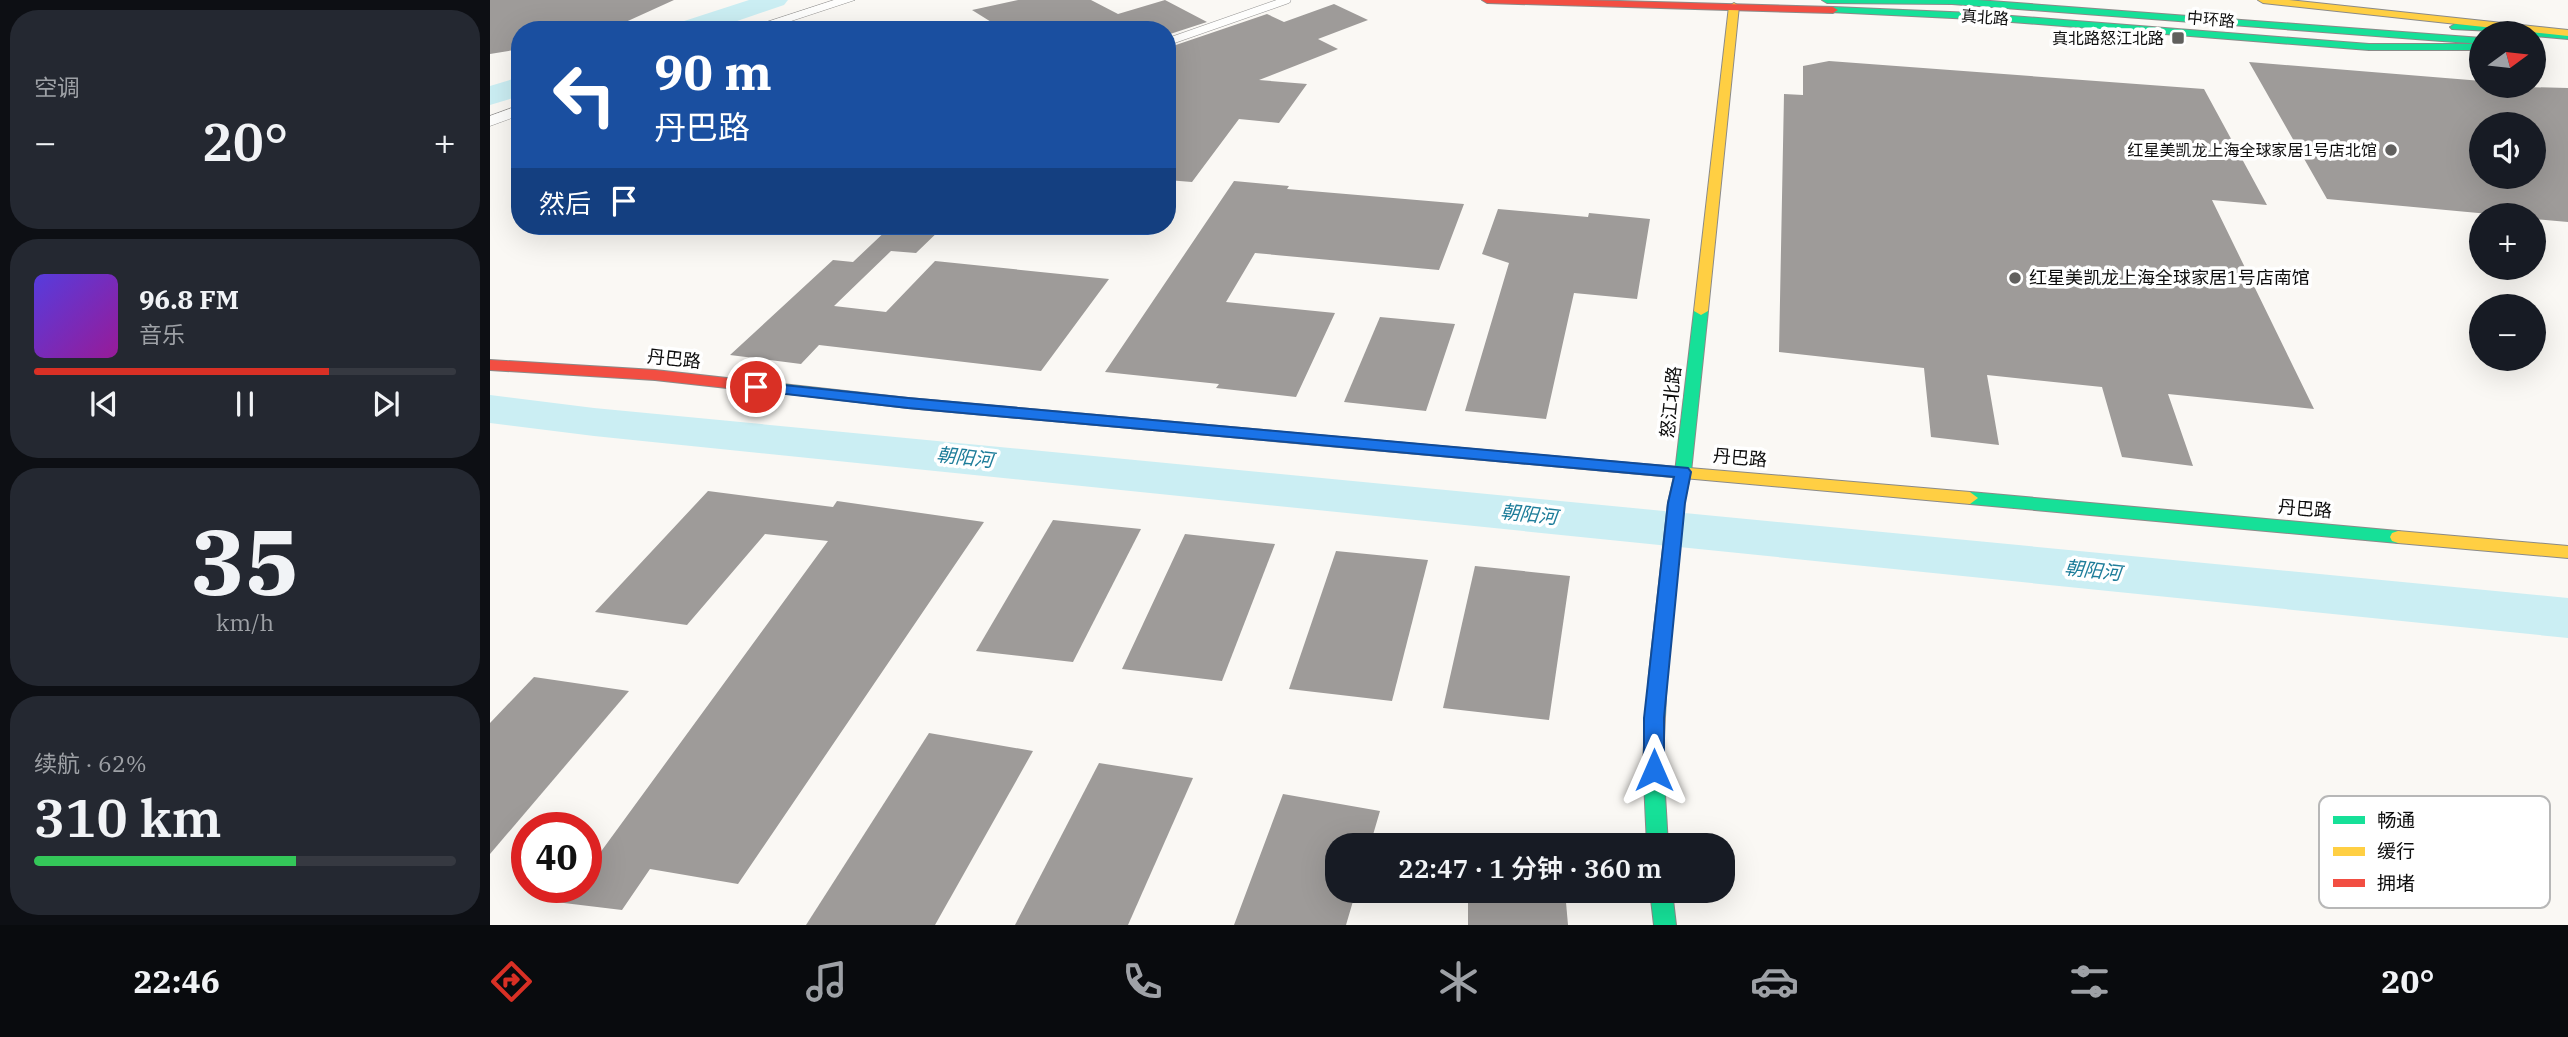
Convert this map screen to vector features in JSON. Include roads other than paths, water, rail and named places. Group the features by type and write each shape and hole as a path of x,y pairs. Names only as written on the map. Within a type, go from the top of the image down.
{"main road":[{"name":"真北路","path":"1487,0 1734,6 1973,16 2369,47 2469,47"},
{"path":"1826,0 1969,1"},
{"name":"中环路","path":"1940,0 2469,40"},
{"name":"中环路","path":"2120,0 2568,34"},
{"path":"2263,0 2326,2 2487,27 2568,34"},
{"name":"怒江北路","path":"1657,833 1654,718 1676,503 1683,472 1734,6"},
{"path":"2546,48 2568,50"},
{"name":"丹巴路","path":"490,365 655,375 908,403 2568,552"},
{"path":"1662,903 1665,925"}],"street":[{"path":"779,21 848,0"},
{"path":"490,121 511,113"}],"lane":[{"path":"1176,39 1287,0"}],"waterway":[{"path":"711,21 775,0"},
{"path":"490,96 511,89"},
{"name":"朝阳河","path":"490,409 594,422 2568,618"}],"place":[{"name":"真北路怒江北路","path":"2178,38"},
{"name":"红星美凯龙上海全球家居1号店北馆","path":"2391,150"},
{"name":"红星美凯龙上海全球家居1号店南馆","path":"2015,278"}]}
